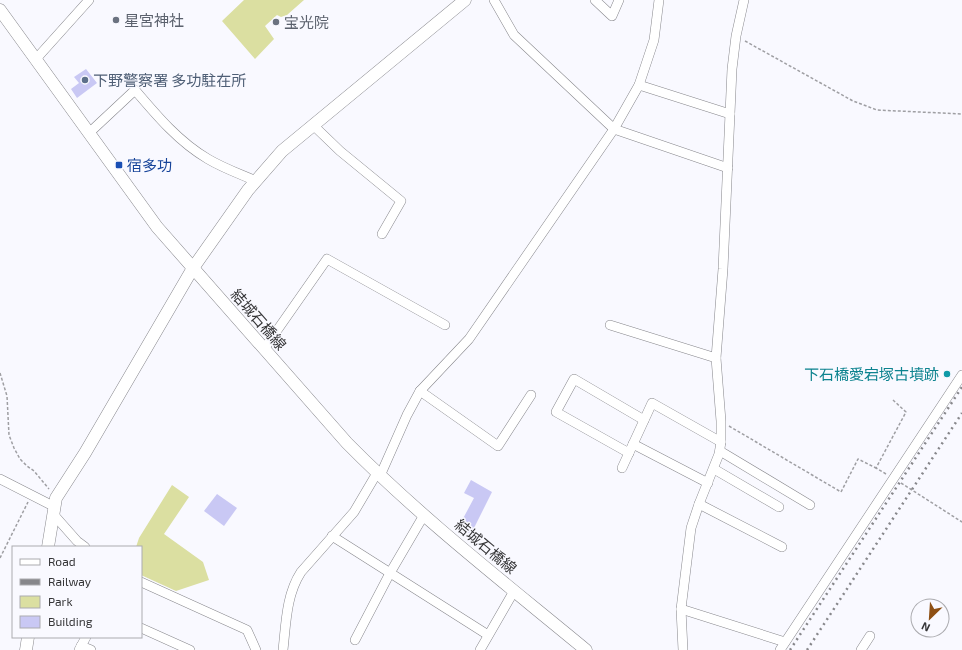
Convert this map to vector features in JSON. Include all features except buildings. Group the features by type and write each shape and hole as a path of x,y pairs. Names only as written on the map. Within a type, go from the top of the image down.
{"main road":[{"path":"48,546 55,507 85,453 193,268 227,219 256,181 282,151 465,0"},
{"name":"結城石橋線","path":"0,10 158,228 348,443 424,515 586,650"},
{"path":"26,650 28,638"}],"street":[{"path":"36,59 89,0"},
{"path":"494,0 514,35 614,129 728,168"},
{"path":"594,0 612,16 619,0"},
{"path":"282,650 292,588 301,572 354,512 379,474 420,391 469,339 614,129 639,85 654,40 659,0"},
{"path":"684,650 680,609 691,528 699,504 714,469 720,447 721,421 716,358 723,269 732,69 736,36 744,0"},
{"path":"639,85 730,114"},
{"path":"89,133 135,90 166,126 190,147 209,160 256,181"},
{"path":"313,126 340,151 401,201 382,234"},
{"path":"264,349 327,258 445,325"},
{"path":"610,325 716,358"},
{"path":"680,609 783,646 962,375"},
{"path":"629,453 556,412 574,379 644,420"},
{"path":"420,391 498,446 531,395"},
{"path":"622,468 652,403 810,506"},
{"path":"633,444 708,484"},
{"path":"714,469 779,507"},
{"path":"0,479 55,507 77,542 83,546"},
{"path":"699,504 782,548"},
{"path":"355,640 390,573 424,515"},
{"path":"332,536 488,635"},
{"path":"142,582 247,630 256,650"},
{"path":"480,650 514,590"},
{"path":"142,628 190,650"},
{"path":"861,650 870,636"},
{"path":"85,638 80,648 91,650"}],"path":[{"path":"736,36 854,102 877,110 962,114"},
{"path":"0,373 7,396 9,435 14,448 20,459 34,470 55,507"},
{"path":"721,421 841,492 858,459 876,468"},
{"path":"0,558 32,496"}],"green space":[{"path":"244,0 304,0 287,15 281,17 277,15 265,26 274,39 255,59 222,21"},
{"path":"172,485 189,497 164,534 203,562 209,580 176,591 142,575 142,546 136,546 139,538"}],"railway":[{"path":"790,650 962,387"},
{"path":"807,650 962,413"}],"place":[{"name":"星宮神社","path":"116,20"},
{"name":"宝光院","path":"276,22"},
{"name":"下野警察署 多功駐在所","path":"85,80"},
{"name":"宿多功","path":"119,165"},
{"name":"下石橋愛宕塚古墳跡","path":"947,374"}]}
